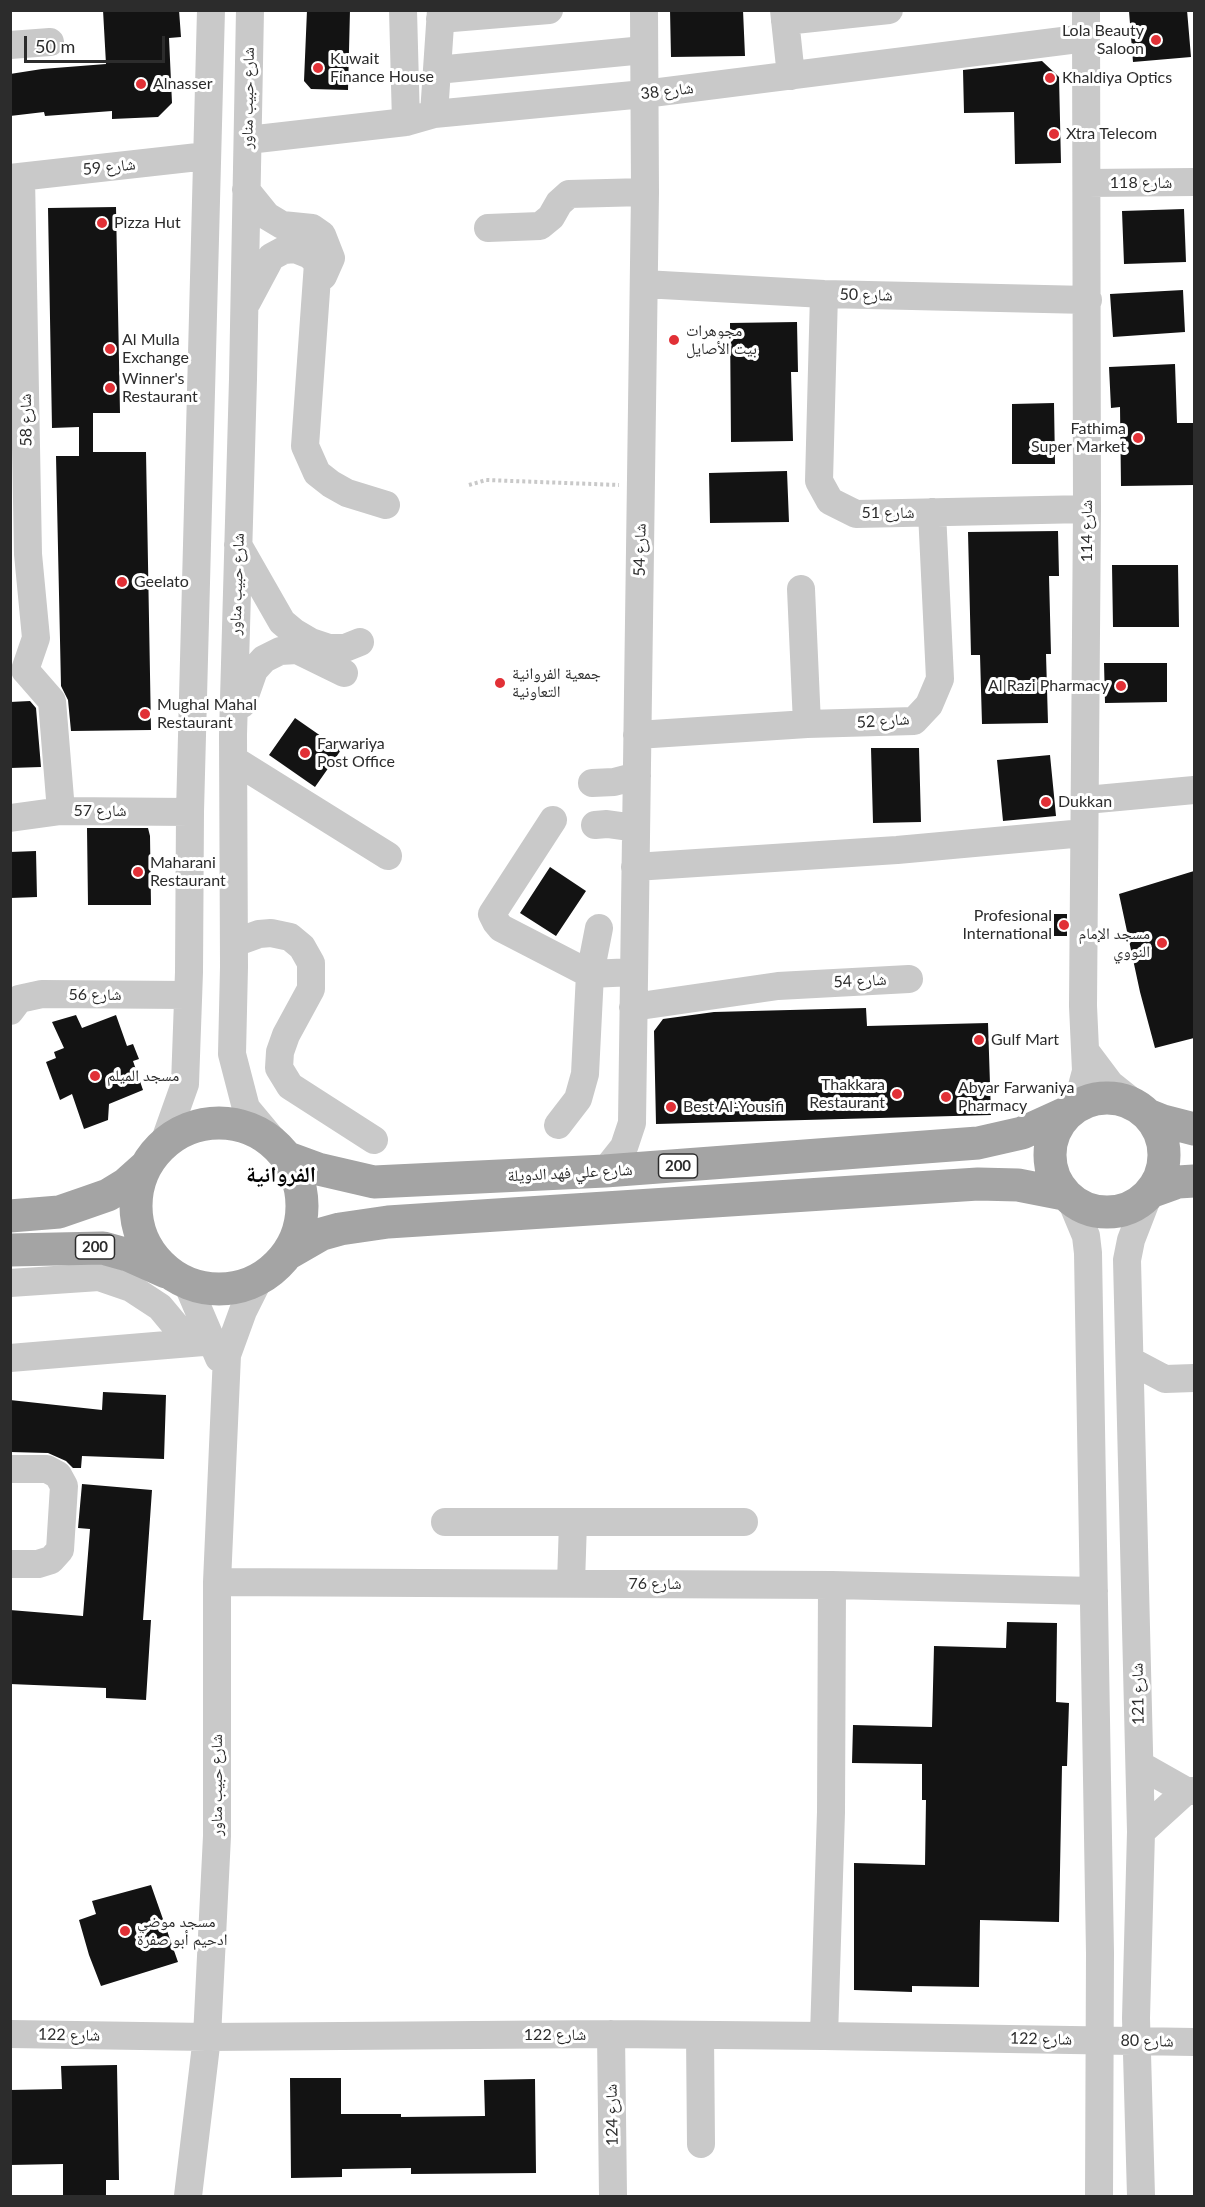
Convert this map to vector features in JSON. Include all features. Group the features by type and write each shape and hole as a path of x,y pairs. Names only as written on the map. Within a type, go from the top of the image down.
{"main road":[{"name":"200","path":"1069,1111 1088,1101 1106,1097 1124,1100 1163,1121 1194,1129"},
{"name":"شارع علي فهد الدويلة","path":"282,1151 318,1169 374,1182 605,1172 978,1143 1022,1133 1069,1111"},
{"path":"1068,1197 1056,1182 1050,1168 1049,1153 1051,1139 1057,1125 1069,1111"},
{"path":"1144,1111 1158,1128 1165,1160 1161,1176 1150,1193"},
{"name":"200","path":"14,1215 59,1212 108,1194 126,1184 181,1131 200,1124 220,1122 240,1125 259,1132 282,1151 299,1180 303,1205 300,1230 289,1253"},
{"path":"154,1155 137,1191 136,1215 142,1238 155,1259 180,1279"},
{"name":"200","path":"20,1249 103,1248 128,1255 205,1288 224,1289 242,1286 259,1279 272,1271 289,1253 322,1234 388,1222 978,1184 1018,1185 1068,1197 1085,1209 1118,1212 1134,1206 1150,1193 1178,1182 1194,1180"},
{"path":"14,1215 27,1220 31,1227 32,1238 20,1249"}],"street":[{"path":"154,1155 185,1084 189,812 212,10"},
{"name":"شارع حبيب مناور","path":"250,10 234,747 232,1054 246,1108 282,1151"},
{"path":"403,10 406,122"},
{"path":"434,114 441,15 549,10"},
{"name":"شارع 54","path":"605,1172 624,1148 632,1123 645,192 644,10"},
{"path":"790,76 784,16 889,10"},
{"name":"شارع 38","path":"248,140 406,122 434,114 644,94 790,76 1086,24"},
{"name":"شارع 114","path":"1069,1111 1078,1101 1086,1071 1083,1006 1088,300 1086,24"},
{"path":"10,45 50,42"},
{"path":"437,70 644,50"},
{"name":"شارع 59","path":"16,178 207,156"},
{"name":"شارع 58","path":"16,178 19,554 36,638 18,673"},
{"name":"شارع 118","path":"1087,183 1194,182"},
{"path":"246,190 267,216 282,225 312,228 322,236 330,258 314,297"},
{"path":"488,228 540,226 551,217 559,203 569,194 645,192"},
{"path":"244,307 271,257 284,250 295,249 310,255 318,263 305,446 317,473 331,484 347,493 386,505"},
{"name":"شارع 50","path":"644,284 824,294 1088,300"},
{"name":"شارع 51","path":"824,294 819,481 831,501 856,514 1087,509"},
{"path":"201,372 207,357 218,350 234,361 243,379"},
{"name":"شارع 52","path":"637,735 807,724 914,722 929,705 940,679 932,512"},
{"path":"238,545 282,622 294,632 310,642 329,648 345,648 360,642"},
{"path":"801,589 807,724"},
{"path":"344,673 297,650 280,651 264,659 254,670 249,682 234,747 388,856"},
{"path":"18,673 52,701 61,811"},
{"path":"592,783 614,782 637,776"},
{"path":"1086,800 1194,790"},
{"name":"شارع 57","path":"10,818 61,811 189,812"},
{"path":"553,820 492,914 501,928 590,974 634,972"},
{"path":"595,825 607,824 636,828"},
{"path":"635,867 897,849 1084,833"},
{"path":"558,1125 578,1099 585,1074 590,974 598,928"},
{"path":"188,983 196,981 207,985 219,984 229,978 234,955 259,934 271,933 290,937 302,947 311,963 310,989 286,1035 280,1052 279,1068 290,1086 374,1140"},
{"name":"شارع 54","path":"633,1007 778,986 909,979"},
{"name":"شارع 56","path":"10,1011 19,999 42,994 188,983"},
{"path":"1086,1052 1110,1084 1144,1111"},
{"name":"شارع 121","path":"1141,2196 1136,2041 1142,1832 1127,1260 1131,1240 1150,1193"},
{"path":"1068,1197 1086,1236 1088,1253 1100,1953 1099,2196"},
{"path":"10,1283 99,1277 131,1288 160,1308 201,1343"},
{"name":"شارع حبيب مناور","path":"180,1279 201,1343 226,1373"},
{"name":"شارع حبيب مناور","path":"188,2196 207,2037 217,1836 217,1582 227,1355 234,1333 259,1279"},
{"path":"10,1358 201,1343"},
{"path":"1131,1361 1165,1379 1194,1378"},
{"path":"1132,1402 1165,1379"},
{"path":"10,1469 47,1469 58,1475 64,1486 60,1550 51,1560 38,1564 10,1563"},
{"path":"445,1522 744,1522"},
{"path":"572,1583 573,1522"},
{"name":"شارع 76","path":"217,1582 832,1585 1094,1591"},
{"path":"824,2036 831,1812 832,1585"},
{"path":"1140,1765 1190,1791 1142,1832"},
{"name":"شارع 122","path":"10,2034 207,2037 611,2034 1099,2040"},
{"name":"شارع 124","path":"611,2034 613,2196"},
{"path":"700,2035 701,2144"},
{"name":"شارع 80","path":"1099,2040 1194,2042"}],"path":[{"path":"469,485 486,480 641,486"}],"building":[{"path":"103,10 179,10 181,37 169,38 172,103 158,117 112,119 112,111 45,116 44,112 10,116 10,74 106,64"},
{"path":"307,10 350,10 348,90 311,89 304,81"},
{"path":"670,10 743,10 745,56 671,57"},
{"path":"1187,10 1191,57 1133,62 1129,11"},
{"path":"1042,61 1059,77 1061,163 1015,164 1014,112 964,113 963,70"},
{"path":"116,207 120,413 93,413 93,452 146,452 151,730 71,731 68,700 61,686 56,456 79,456 79,427 52,428 48,208"},
{"path":"1184,209 1186,262 1124,264 1122,211"},
{"path":"1183,290 1185,332 1113,337 1110,294"},
{"path":"797,322 798,372 791,372 793,441 731,442 730,323"},
{"path":"1175,364 1177,423 1194,423 1194,485 1121,486 1120,407 1111,408 1109,367"},
{"path":"1054,403 1055,464 1012,464 1012,404"},
{"path":"787,471 789,522 710,523 709,473"},
{"path":"1058,531 1059,576 1049,576 1051,654 1046,654 1048,723 982,724 980,655 971,655 968,532"},
{"path":"1112,565 1178,565 1179,627 1113,627"},
{"path":"1104,663 1167,663 1167,702 1105,703"},
{"path":"30,701 36,708 41,767 10,768 10,702"},
{"name":"Farwariya Post Office","path":"295,718 341,750 315,787 269,755"},
{"path":"871,748 919,748 921,822 873,823"},
{"path":"1050,755 1056,816 1003,821 997,760"},
{"path":"87,828 148,828 151,905 88,905"},
{"path":"36,851 37,897 10,898 10,852"},
{"path":"550,867 586,891 556,936 520,913"},
{"name":"مسجد الإمام النووي","path":"1194,871 1194,1038 1155,1048 1140,992 1119,894"},
{"name":"Profesional International","path":"1054,914 1067,914 1067,936 1054,936"},
{"path":"866,1008 867,1026 988,1023 991,1115 656,1124 654,1031 663,1019 714,1012"},
{"name":"مسجد الميلم","path":"76,1015 82,1028 116,1015 127,1046 133,1044 139,1059 133,1061 143,1090 109,1104 108,1120 84,1129 72,1094 60,1100 46,1062 56,1058 54,1052 64,1048 52,1022"},
{"path":"103,1392 166,1395 164,1459 82,1456 81,1468 73,1468 66,1461 48,1453 10,1452 10,1400 102,1410"},
{"path":"82,1484 152,1490 143,1620 151,1620 146,1700 106,1698 106,1688 10,1684 10,1610 83,1616 90,1529 78,1528"},
{"path":"1007,1622 1057,1623 1056,1702 1069,1703 1067,1766 1062,1766 1059,1922 980,1920 979,1987 912,1986 912,1992 854,1990 854,1863 925,1865 926,1800 922,1800 922,1764 852,1763 853,1725 932,1727 934,1646 1006,1648"},
{"name":"مسجد موضي ادحيم أبو صفرة","path":"151,1885 178,1962 101,1986 79,1920 96,1914 92,1901"},
{"path":"117,2065 119,2180 106,2180 106,2196 63,2196 63,2164 10,2165 10,2090 62,2089 61,2066"},
{"path":"290,2078 341,2078 341,2114 401,2114 401,2117 485,2116 484,2080 535,2079 536,2173 411,2174 411,2168 342,2169 342,2177 291,2178"}],"place":[{"name":"Lola Beauty Saloon","path":"1156,40"},
{"name":"Kuwait Finance House","path":"318,68"},
{"name":"Khaldiya Optics","path":"1050,78"},
{"name":"Alnasser","path":"141,84"},
{"name":"Xtra Telecom","path":"1054,134"},
{"name":"Pizza Hut","path":"102,223"},
{"name":"مجوهرات بيت الأصايل","path":"674,340"},
{"name":"Al Mulla Exchange","path":"110,349"},
{"name":"Winner's Restaurant","path":"110,388"},
{"name":"Fathima Super Market","path":"1138,438"},
{"name":"Geelato","path":"122,582"},
{"name":"جمعية الفروانية التعاونية","path":"500,683"},
{"name":"Al Razi Pharmacy","path":"1121,686"},
{"name":"Mughal Mahal Restaurant","path":"145,714"},
{"name":"Farwariya Post Office","path":"305,753"},
{"name":"Dukkan","path":"1046,802"},
{"name":"Maharani Restaurant","path":"138,872"},
{"name":"Profesional International","path":"1064,925"},
{"name":"مسجد الإمام النووي","path":"1162,943"},
{"name":"Gulf Mart","path":"979,1040"},
{"name":"مسجد الميلم","path":"95,1076"},
{"name":"Thakkara Restaurant","path":"897,1094"},
{"name":"Abyar Farwaniya Pharmacy","path":"946,1097"},
{"name":"Best Al-Yousifi","path":"671,1107"},
{"name":"مسجد موضي ادحيم أبو صفرة","path":"125,1931"}],"district":[{"name":"الفروانية","path":"281,1175"}]}
